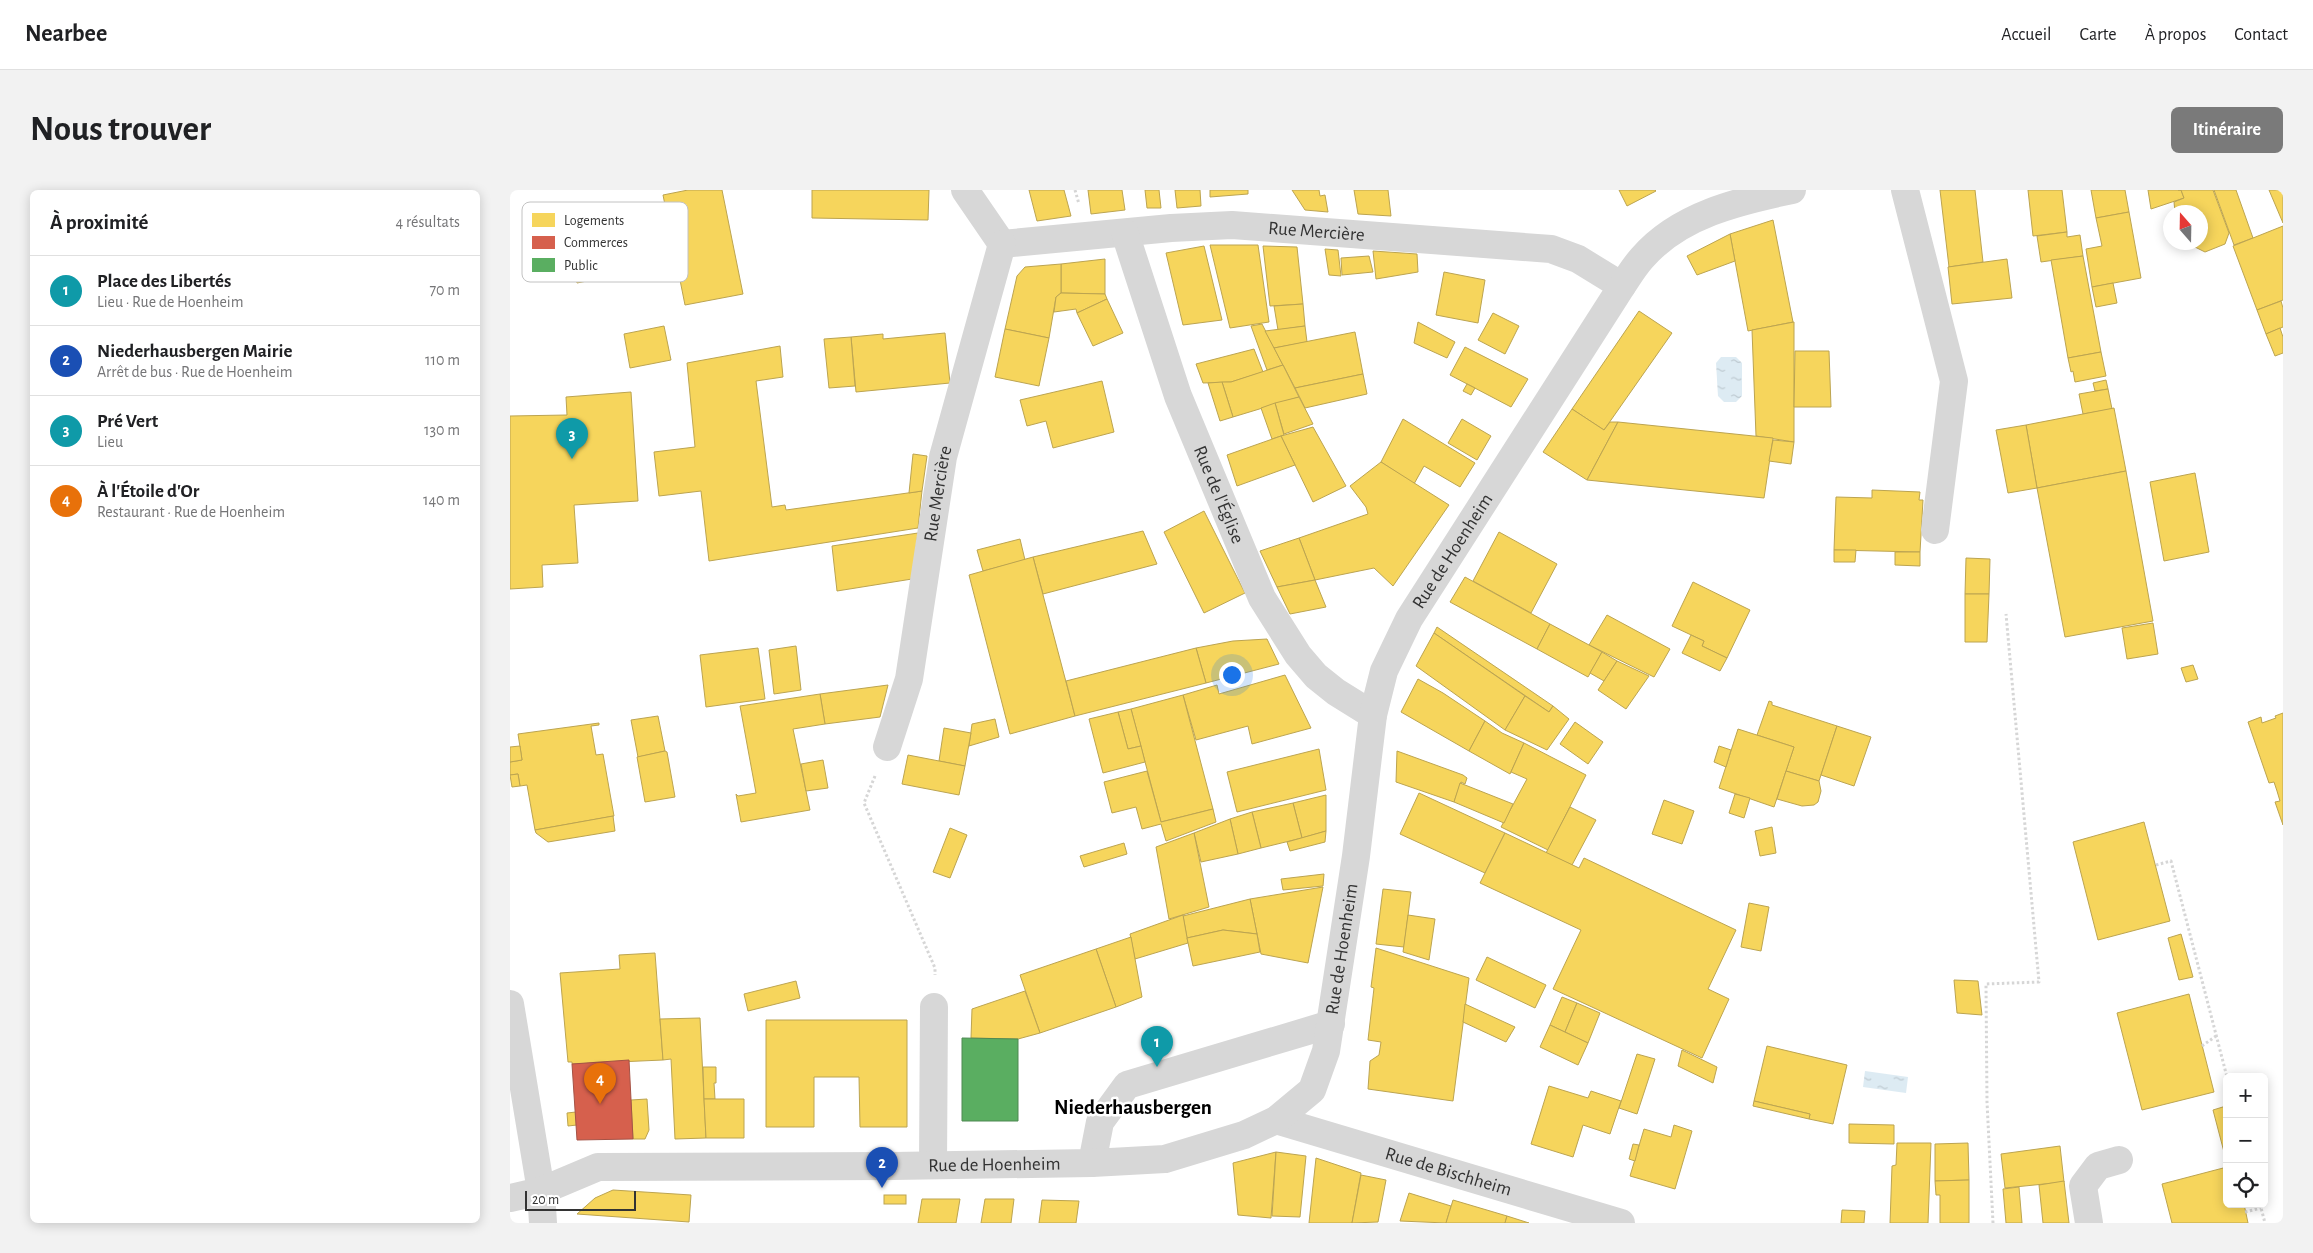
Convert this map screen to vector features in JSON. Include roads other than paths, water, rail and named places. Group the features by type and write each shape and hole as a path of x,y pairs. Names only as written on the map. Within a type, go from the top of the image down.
{"street":[{"path":"965,190 1002,244"},
{"name":"Rue de Hoenheim","path":"510,1198 541,1190 598,1167 1092,1163 1165,1159 1244,1135 1276,1120 1312,1090 1326,1051 1356,856 1373,715 1384,671 1409,619 1622,286 1642,259 1657,243 1698,217 1726,206 1792,190"},
{"path":"1906,190 1954,381 1935,530"},
{"name":"Rue Mercière","path":"887,748 909,679 943,457 1002,244 1171,228 1232,225 1551,249 1578,259 1622,286"},
{"name":"Rue de l'Église","path":"1125,233 1178,396 1262,598 1298,655 1316,676 1336,692 1373,715"},
{"path":"510,1004 541,1190 544,1223"},
{"path":"933,1164 934,1007"},
{"path":"1092,1163 1100,1122 1126,1085 1330,1024"},
{"name":"Rue de Bischheim","path":"1276,1120 1621,1223"},
{"path":"2089,1223 2083,1186 2098,1166 2119,1160"}],"water":[{"path":"1721,357 1736,357 1742,363 1742,396 1736,402 1724,402 1718,396 1716,363"},
{"path":"1865,1071 1908,1077 1906,1093 1863,1087"}],"place":[{"name":"Pré Vert","path":"572,459"},
{"name":"Place des Libertés","path":"1157,1067"},
{"name":"À l'Étoile d'Or","path":"600,1104"},
{"name":"Niederhausbergen Mairie","path":"882,1188"}],"district":[{"name":"Niederhausbergen","path":"1133,1107"}]}
